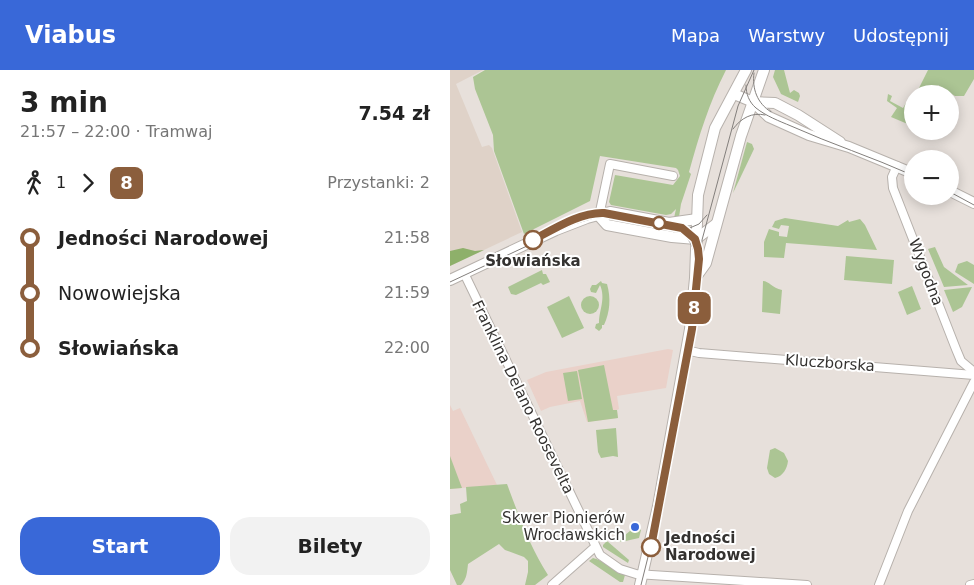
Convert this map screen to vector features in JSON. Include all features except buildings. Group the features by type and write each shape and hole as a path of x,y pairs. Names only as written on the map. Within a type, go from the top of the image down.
{"street":[{"path":"641,580 663,481 686,350 695,278 698,195 715,128 746,70"},
{"path":"695,278 706,263 741,136 764,70"},
{"path":"734,94 753,102 775,103 849,147"},
{"path":"753,102 769,117 818,139 849,147 904,169"},
{"path":"599,216 610,164 673,176"},
{"name":"Wygodna","path":"897,166 892,177 893,188 956,349 962,361 974,374"},
{"path":"959,196 974,203"},
{"path":"450,280 561,228 610,212 669,223 697,219"},
{"path":"599,216 607,225 696,239 716,224"},
{"name":"Franklina Delano Roosevelta","path":"464,273 600,556 641,580 807,585"},
{"name":"Kluczborska","path":"686,350 699,353 974,374"},
{"path":"879,585 908,511 974,382"},
{"path":"552,585 595,547"},
{"path":"970,585 974,584"}],"shaded area":[{"path":"450,70 483,70 456,84 482,147 489,145 492,148 522,232 450,266"},
{"path":"668,349 673,350 666,388 617,396 618,418 587,422 580,401 550,407 541,411 527,380 546,372"},
{"path":"450,405 453,411 460,408 497,485 450,489"}],"green space":[{"path":"485,70 726,70 709,107 689,172 691,174 681,204 679,217 674,218 676,209 671,214 666,215 611,205 609,202 615,175 673,185 680,176 676,168 600,156 590,201 524,234 494,151 493,135 475,89 473,77"},
{"path":"775,70 784,70 790,93 794,90 799,93 798,102 781,94 773,77"},
{"path":"928,70 974,70 974,79 964,96 959,96 959,85 920,85"},
{"path":"888,94 892,96 890,101 903,108 904,106 904,122 891,117 897,108 887,101"},
{"path":"747,142 752,144 754,149 733,193"},
{"path":"785,218 838,226 848,220 849,222 860,219 877,250 786,243 784,258 764,257 764,242 769,229 779,232 779,236 787,237 789,226 781,225 779,229 772,227 775,221"},
{"path":"935,247 944,267 968,285 944,287 928,249"},
{"path":"463,248 475,251 484,250 450,266 450,251"},
{"path":"846,256 894,260 892,284 844,280"},
{"path":"967,261 974,265 974,284 955,272 958,264"},
{"path":"542,270 550,282 543,285 541,283 516,295 511,294 508,287"},
{"path":"601,281 607,284 609,305 608,315 599,331 595,328 596,324 599,323 602,290 600,285 596,293 591,292 590,289 592,285 596,285"},
{"path":"763,281 782,290 780,314 762,312"},
{"path":"912,286 921,309 907,315 898,292"},
{"path":"972,287 962,307 953,312 944,290"},
{"path":"569,296 584,328 562,338 547,307"},
{"path":"590,296 596,299 599,305 596,311 590,314 584,311 581,305 584,299"},
{"path":"604,365 613,410 617,410 618,418 588,422 578,370"},
{"path":"577,371 582,399 568,401 563,373"},
{"path":"616,428 618,457 601,458 598,452 596,430"},
{"path":"775,448 784,453 788,461 784,472 775,478 769,474 767,468 770,450"},
{"path":"450,456 462,488 450,489"},
{"path":"507,484 530,542 548,575 535,585 525,585 528,561 524,557 505,550 499,544 468,564 464,580 461,585 457,585 450,570 450,515 461,513 460,504 467,501 466,487"},
{"path":"636,526 641,530 639,538 621,542 619,540"},
{"path":"607,541 629,560 628,563 603,547"},
{"path":"593,558 625,575 623,582 620,582 589,561"}],"tram line":[{"path":"641,585 657,521 692,329 702,240 738,106 754,70"},
{"path":"754,73 756,95 771,112"},
{"path":"746,85 747,95 751,103 768,116 904,172"},
{"path":"733,129 747,117 756,114 765,115"},
{"path":"959,197 974,205"},
{"name":"8","path":"533,240 583,216 604,213 682,228 695,239 697,244 699,259 692,329 651,547"},
{"path":"450,282 574,224 594,218 608,217 685,230 699,224 707,215"},
{"path":"675,230 684,235 690,243 694,252 695,262"}],"place":[{"name":"Słowiańska","path":"533,240"},
{"name":"Skwer Pionierów Wrocławskich","path":"635,527"},
{"name":"Jedności Narodowej","path":"651,547"}]}
